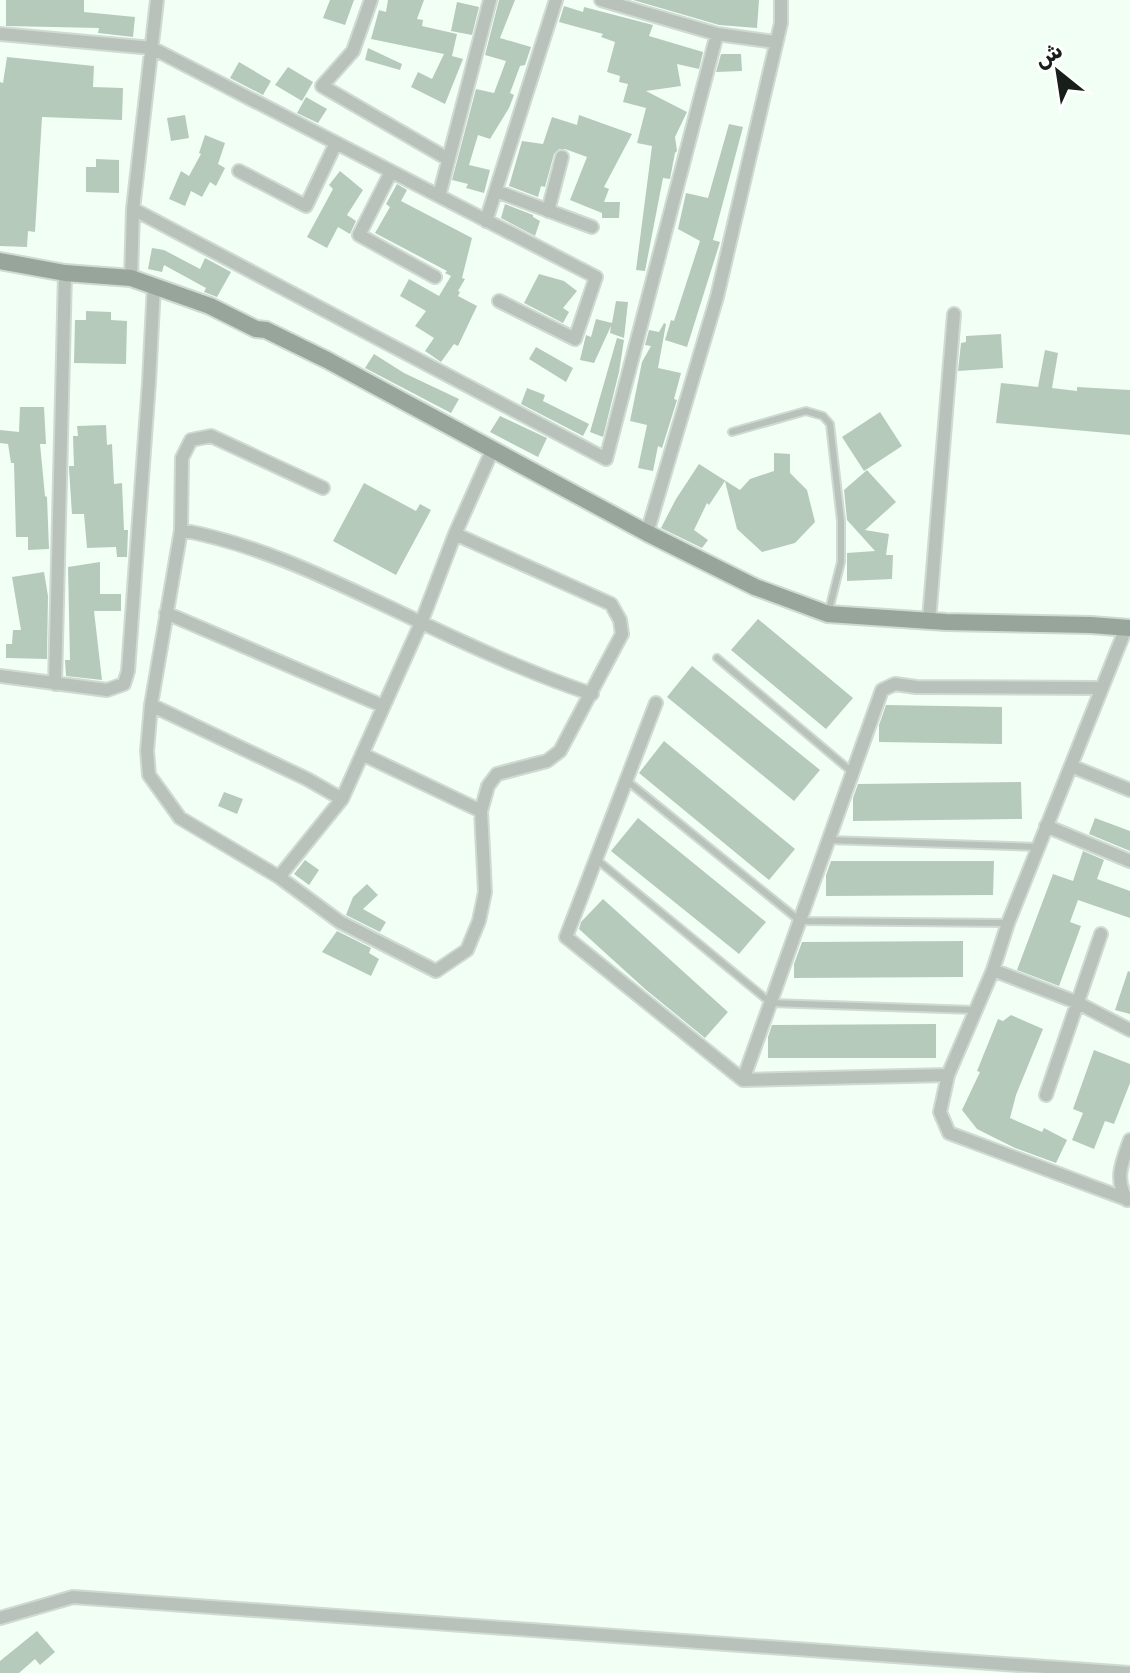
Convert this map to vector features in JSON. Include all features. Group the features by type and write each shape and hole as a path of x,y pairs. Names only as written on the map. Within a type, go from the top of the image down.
{"main road":[{"path":"0,261 65,273 131,278 210,306 315,354 492,451 755,587 828,614 1128,628"}],"street":[{"path":"131,278 133,209 157,0"},
{"path":"371,0 353,51 322,86 448,159"},
{"path":"439,196 490,0"},
{"path":"486,221 556,0"},
{"path":"601,0 717,34 775,42"},
{"path":"647,533 717,297 781,23 781,0"},
{"path":"0,34 152,48 596,277 575,339 499,301"},
{"path":"133,209 606,459 717,34"},
{"path":"239,171 306,206 336,143"},
{"path":"548,211 562,157"},
{"path":"391,172 359,235 435,277"},
{"path":"496,191 592,227"},
{"path":"55,684 65,273"},
{"path":"0,676 107,690 124,684 128,671 154,285"},
{"path":"929,620 954,314"},
{"path":"323,488 211,436 191,440 182,458 181,530 151,705 147,751 149,775 180,818 279,877 340,922 436,971 467,950 479,921 485,892 481,811 488,786 497,774 547,761 560,751 622,634 620,620 611,604 455,534"},
{"path":"279,877 342,799 421,623 455,534 492,451"},
{"path":"181,530 210,535 311,571 540,677 592,694"},
{"path":"166,613 383,706"},
{"path":"1128,628 1101,688 1008,923 993,970 948,1075 940,1112 949,1133 1128,1200"},
{"path":"743,1080 882,690 895,684 916,687 1101,688"},
{"path":"656,703 566,937 743,1080 948,1075"},
{"path":"151,705 307,779 342,799"},
{"path":"362,754 481,811"},
{"path":"1071,766 1130,790"},
{"path":"1046,826 1130,861"},
{"path":"1046,1095 1101,934"},
{"path":"993,970 1076,1002 1130,1030"},
{"path":"1128,1200 1120,1186 1119,1170 1130,1140"},
{"path":"0,1618 73,1597 1129,1673"}],"lane":[{"path":"732,432 806,411 823,416 830,424 841,521 841,562 828,614"},
{"path":"717,658 852,772"},
{"path":"626,780 800,921 1008,923"},
{"path":"828,840 1038,847"},
{"path":"596,859 771,1003 974,1010"}],"building":[{"path":"6,0 84,0 84,12 135,17 133,37 98,33 99,28 6,26"},
{"path":"330,0 354,0 345,25 323,18"},
{"path":"388,0 424,0 417,19 423,20 422,26 457,34 452,56 463,59 445,104 411,87 418,72 432,79 444,54 371,39 379,10 386,12"},
{"path":"499,0 515,0 500,38 531,47 510,93 514,95 509,108 490,139 478,135 469,165 490,170 484,193 452,180 476,89 494,93 506,61 485,55"},
{"path":"633,0 759,0 757,28 719,25"},
{"path":"457,2 479,7 472,35 451,31"},
{"path":"564,6 583,12 584,7 653,25 649,36 703,52 699,69 677,64 681,86 646,91 687,112 675,137 677,151 670,179 663,178 645,271 636,270 652,146 637,143 646,108 623,102 628,84 619,82 620,76 607,72 615,42 601,37 603,34 559,22"},
{"path":"368,48 402,64 400,70 365,60"},
{"path":"721,54 741,54 742,71 716,72"},
{"path":"7,57 94,66 93,87 123,88 122,120 42,117 35,232 28,231 27,247 0,246 0,82 3,83"},
{"path":"239,62 271,81 263,95 230,78"},
{"path":"288,67 313,82 302,101 275,85"},
{"path":"306,97 327,109 318,123 297,113"},
{"path":"185,115 189,138 171,141 167,118"},
{"path":"579,115 632,134 604,187 609,189 604,202 620,202 619,218 602,218 602,213 570,200 587,157 565,149 559,149 554,154 545,187 541,186 538,197 509,186 522,141 543,144 552,117 577,125"},
{"path":"729,124 743,127 713,240 720,242 687,347 665,340 700,241 678,229 686,193 708,198"},
{"path":"205,135 225,143 218,164 225,168 216,186 210,182 202,197 191,191 185,206 169,199 181,171 189,176 201,154"},
{"path":"96,159 119,160 119,193 86,192 86,167 96,167"},
{"path":"340,171 363,190 347,215 356,221 350,234 338,227 327,248 307,237 333,189 329,185"},
{"path":"397,184 407,190 401,201 472,238 462,278 465,279 458,296 477,306 458,346 454,344 441,362 425,351 434,338 415,326 426,311 400,296 409,279 439,296 451,276 375,233 390,207 386,204"},
{"path":"505,204 540,221 535,236 501,218"},
{"path":"152,248 164,250 200,269 205,258 231,272 217,297 204,292 206,288 164,265 162,272 148,269"},
{"path":"539,274 564,281 577,291 563,308 569,312 563,323 524,303"},
{"path":"616,301 628,302 624,338 610,333 611,326 594,363 580,360 586,335 591,337 596,319 612,323"},
{"path":"86,311 111,312 111,320 127,321 126,364 74,363 75,320 86,320"},
{"path":"664,323 658,368 681,373 674,399 677,400 662,448 658,446 653,471 638,468 647,425 630,421 642,362 651,346 645,345 649,330 659,332"},
{"path":"1001,334 1003,368 958,371 961,343 966,342 966,336"},
{"path":"617,338 624,340 603,437 590,432"},
{"path":"536,347 573,368 566,382 529,359"},
{"path":"1045,350 1058,353 1052,388 1130,390 1130,435 996,423 1001,383 1038,387"},
{"path":"374,354 404,373 459,399 451,413 365,368"},
{"path":"527,388 545,395 543,401 589,424 583,436 521,404"},
{"path":"20,407 44,407 46,444 40,444 47,497 49,549 28,550 28,537 16,537 14,463 11,463 8,444 0,443 0,430 19,432"},
{"path":"880,412 902,446 864,471 842,437"},
{"path":"500,416 547,438 538,457 490,432"},
{"path":"106,425 107,445 112,444 114,484 122,483 124,530 128,530 127,557 117,557 116,547 87,548 84,514 72,514 69,466 74,466 73,436 78,436 77,426"},
{"path":"774,453 790,454 790,473 807,490 815,522 795,543 762,552 737,529 725,481 709,505 707,503 694,530 708,540 702,548 661,528 699,464 740,490 750,479 774,471"},
{"path":"867,470 896,502 865,530 889,534 886,555 893,555 892,579 847,581 847,553 875,551 847,520 844,490"},
{"path":"364,483 416,511 420,504 431,510 396,575 333,541"},
{"path":"100,562 100,594 121,594 121,611 94,611 102,680 66,676 65,660 70,660 68,567"},
{"path":"44,572 48,596 47,659 6,658 6,644 12,644 13,630 21,630 12,577"},
{"path":"758,619 853,698 826,729 731,650"},
{"path":"692,666 820,770 794,801 667,697"},
{"path":"886,705 1002,707 1002,744 879,742 879,725"},
{"path":"664,741 795,849 769,880 639,773"},
{"path":"1021,782 1022,819 853,821 853,798 858,784"},
{"path":"224,792 243,799 237,814 218,806"},
{"path":"638,818 766,922 739,954 611,851"},
{"path":"1095,818 1130,831 1130,851 1089,834"},
{"path":"1083,851 1104,860 1097,879 1130,891 1130,918 1078,900 1070,922 1081,926 1059,986 1017,970 1053,874 1073,881"},
{"path":"305,860 319,870 309,885 294,874"},
{"path":"831,861 994,861 993,895 826,896 826,875"},
{"path":"367,884 378,895 363,909 386,922 380,932 346,915 353,897"},
{"path":"603,899 728,1012 705,1038 579,929 581,922"},
{"path":"337,931 371,948 369,953 379,959 371,976 322,952"},
{"path":"963,941 963,977 794,978 794,964 802,942"},
{"path":"1130,972 1130,1014 1115,1010"},
{"path":"1011,1015 1043,1029 1010,1118 1042,1132 1044,1128 1067,1140 1056,1163 1015,1148 977,1129 962,1110 980,1072 977,1071 998,1019 1003,1021"},
{"path":"936,1024 936,1058 768,1058 768,1037 772,1025"},
{"path":"1094,1050 1130,1064 1130,1083 1114,1124 1105,1121 1094,1149 1072,1140 1083,1113 1073,1109"},
{"path":"37,1631 55,1652 40,1665 35,1659 19,1673 0,1673 0,1661"}]}
